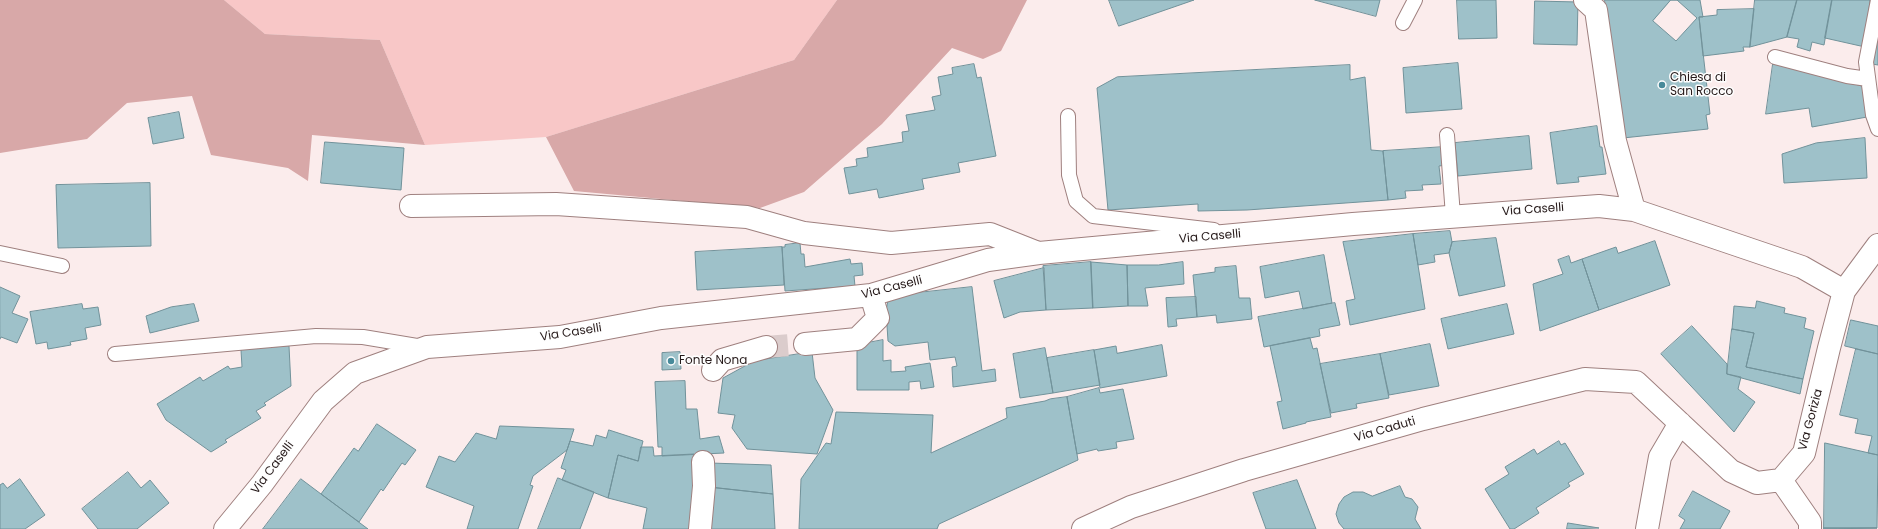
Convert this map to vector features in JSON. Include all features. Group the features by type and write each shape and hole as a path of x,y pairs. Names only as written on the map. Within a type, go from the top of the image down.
{"street":[{"path":"1585,0 1596,10 1615,141 1634,210"},
{"path":"411,206 556,204 747,217 804,232 891,243 990,234 1039,253"},
{"name":"Via Caselli","path":"225,529 262,484 323,400 355,373 427,347 560,337 661,318 871,296 988,260 1039,253 1247,233 1599,206 1634,210 1802,267 1844,291"},
{"name":"Via Gorizia","path":"1781,480 1804,453 1844,291 1878,245"},
{"path":"805,344 856,339 878,318 871,296"},
{"path":"713,370 722,360 766,347"},
{"name":"Via Caduti","path":"1083,529 1130,507 1244,470 1423,419 1585,379 1636,382 1680,423"},
{"path":"1647,529 1660,457 1680,423 1731,471 1757,483 1781,480 1810,522 1810,529"},
{"path":"700,529 704,486 703,462"}],"lane":[{"path":"1403,23 1415,0"},
{"path":"1878,0 1866,62 1873,115 1878,129"},
{"path":"1775,57 1847,76 1868,79"},
{"path":"1068,116 1071,181 1076,202 1093,216 1247,233"},
{"path":"1447,135 1453,216"},
{"path":"0,253 62,266"},
{"path":"115,354 316,336 363,337 427,347"}],"shaded area":[{"path":"0,0 224,0 265,34 380,40 425,145 312,135 308,181 288,168 211,155 192,96 127,103 87,139 0,153"},
{"path":"224,0 837,0 794,60 546,137 425,145 380,40 265,34"},
{"path":"837,0 1027,0 1001,51 983,59 952,48 882,124 804,192 760,208 574,191 546,137 794,60"}],"building":[{"path":"1109,0 1194,0 1119,26"},
{"path":"1315,0 1380,0 1376,16"},
{"path":"1457,0 1496,0 1497,38 1459,39"},
{"name":"Chiesa di San Rocco","path":"1605,0 1700,0 1703,17 1699,17 1710,114 1706,115 1708,129 1623,138"},
{"path":"1671,0 1677,0 1697,18 1676,41 1653,21"},
{"path":"1755,0 1797,0 1787,37 1750,47"},
{"path":"1797,0 1832,0 1824,45 1812,42 1810,51 1797,47 1799,39 1787,37"},
{"path":"1832,0 1870,0 1865,47 1825,38"},
{"path":"1535,1 1578,2 1577,45 1534,44"},
{"path":"1754,9 1750,47 1743,47 1744,51 1703,56 1699,17 1717,15 1717,10"},
{"path":"1878,34 1878,65 1872,64"},
{"path":"1458,63 1462,109 1406,113 1403,68"},
{"path":"974,64 977,78 981,77 996,156 958,163 960,172 922,179 924,189 879,198 877,189 849,194 844,168 857,166 856,159 868,157 867,148 903,142 902,132 909,131 906,115 935,110 932,97 941,95 938,77 953,74 952,68"},
{"path":"1773,64 1800,68 1865,87 1867,117 1812,127 1809,108 1766,114"},
{"path":"1350,65 1350,80 1365,77 1371,150 1383,151 1388,200 1247,210 1198,211 1198,204 1108,210 1097,88 1117,77"},
{"path":"179,112 184,138 153,144 148,118"},
{"path":"1597,126 1606,174 1578,177 1579,182 1557,184 1550,133"},
{"path":"1529,136 1532,169 1458,176 1455,143"},
{"path":"1865,138 1867,178 1784,183 1782,154 1816,143"},
{"path":"325,142 404,148 401,190 321,183"},
{"path":"1444,147 1446,165 1439,166 1441,184 1422,185 1423,190 1405,191 1406,198 1388,200 1383,151"},
{"path":"150,183 151,246 58,248 56,185"},
{"path":"1450,231 1452,242 1449,253 1434,255 1435,262 1418,265 1413,234"},
{"path":"1413,234 1425,309 1350,325 1346,301 1355,299 1343,242"},
{"path":"1496,238 1505,286 1459,296 1449,253 1452,242"},
{"path":"1655,241 1670,285 1599,310 1582,259 1616,247 1618,253"},
{"path":"800,243 801,254 804,254 805,267 850,259 851,264 862,263 863,275 854,276 855,286 785,291 782,247 785,247 785,245"},
{"path":"782,247 784,285 697,290 695,252"},
{"path":"1324,255 1332,303 1303,309 1299,291 1265,298 1260,267"},
{"path":"1569,256 1571,263 1582,259 1599,310 1540,331 1533,284 1563,274 1558,260"},
{"path":"1091,262 1093,308 1046,310 1043,266"},
{"path":"1091,262 1127,265 1128,306 1093,308"},
{"path":"1183,262 1184,284 1145,288 1148,306 1128,306 1127,265 1158,265"},
{"path":"1236,266 1239,298 1250,298 1252,319 1217,323 1216,315 1197,317 1193,275 1215,272 1215,268"},
{"path":"1044,268 1046,310 1020,312 1004,318 994,281"},
{"path":"0,287 20,296 12,313 28,319 17,343 1,337 0,339"},
{"path":"972,287 982,371 995,369 996,381 953,387 952,367 957,366 955,357 930,360 928,342 895,346 888,341 886,310 889,296"},
{"path":"1196,297 1197,317 1176,319 1177,326 1168,327 1166,298"},
{"path":"1757,301 1785,308 1784,313 1806,318 1804,328 1814,331 1803,379 1746,367 1754,333 1732,329 1734,306 1755,308"},
{"path":"1335,303 1340,325 1319,329 1320,336 1264,347 1258,317"},
{"path":"82,304 83,309 98,307 101,325 85,328 87,339 70,342 71,345 48,349 47,342 36,344 30,312"},
{"path":"194,304 199,321 150,333 146,316 171,307"},
{"path":"1507,304 1514,334 1448,349 1441,319"},
{"path":"1851,320 1878,326 1878,354 1845,346"},
{"path":"1692,326 1727,364 1727,374 1741,377 1738,389 1755,402 1734,432 1661,354"},
{"path":"1732,329 1754,333 1746,367 1803,379 1800,394 1727,374"},
{"path":"1310,338 1313,349 1317,348 1331,417 1306,422 1283,429 1277,402 1282,401 1270,346"},
{"path":"883,340 883,361 891,360 891,372 906,371 905,367 930,363 934,387 921,389 920,381 909,382 909,390 857,390 857,345"},
{"path":"1430,344 1439,386 1389,395 1380,354"},
{"path":"1162,345 1167,376 1100,388 1094,350 1116,346 1117,353"},
{"path":"289,346 291,386 264,403 266,405 256,411 261,418 225,440 227,442 211,452 166,420 157,404 200,377 203,381 228,366 230,369 242,367 241,350"},
{"path":"1045,348 1053,393 1020,398 1013,354"},
{"path":"1856,349 1878,354 1878,455 1868,453 1872,436 1855,433 1858,419 1840,415"},
{"path":"1094,350 1100,385 1053,393 1047,358"},
{"name":"Fonte Nona","path":"680,352 681,369 662,370 662,353"},
{"path":"812,352 815,378 833,410 817,454 747,449 732,428 735,415 718,413 723,378 754,361"},
{"path":"1380,354 1389,398 1356,404 1357,408 1331,413 1320,364"},
{"path":"685,381 686,409 697,409 700,439 719,436 724,453 662,456 662,447 658,447 655,382"},
{"path":"1099,388 1100,393 1123,389 1134,439 1116,442 1117,448 1098,451 1097,449 1077,454 1067,397"},
{"path":"1067,397 1078,460 939,524 937,529 799,529 801,479 826,443 831,444 836,412 933,415 931,453 1007,418 1006,408"},
{"path":"377,424 416,450 405,465 402,463 383,491 381,489 359,522 321,494 354,448 358,451"},
{"path":"500,426 574,429 567,450 533,476 530,485 533,486 518,529 467,529 474,506 426,487 439,456 455,462 476,433 496,439"},
{"path":"609,430 643,441 638,461 618,455 608,498 562,480 566,470 561,468 570,441 593,446 596,435 606,438"},
{"path":"1559,441 1561,445 1565,443 1584,474 1568,483 1570,486 1536,508 1539,513 1514,529 1510,529 1485,489 1509,474 1505,467 1534,449 1537,454"},
{"path":"1825,443 1878,455 1877,528 1824,528"},
{"path":"641,447 653,447 654,456 694,454 698,499 694,529 643,529 647,508 608,498 618,455 638,461"},
{"path":"710,463 771,465 773,494 709,487"},
{"path":"128,472 141,488 150,480 169,503 137,529 98,529 82,509"},
{"path":"558,478 594,492 580,529 538,529"},
{"path":"20,479 45,515 25,529 0,529 0,485 3,483 7,488"},
{"path":"301,479 321,494 368,529 263,529"},
{"path":"1297,480 1316,529 1266,529 1253,493"},
{"path":"1400,486 1405,497 1412,499 1418,507 1415,519 1421,529 1344,529 1339,523 1336,514 1339,504 1344,497 1353,492 1363,492 1372,496"},
{"path":"709,487 773,494 775,529 704,529"},
{"path":"1693,491 1730,511 1720,529 1680,529 1685,520 1679,516"},
{"path":"1568,523 1599,528 1567,529"},
{"path":"1824,528 1877,528 1824,529"}],"tunnel":[{"path":"766,347 805,344"}],"place":[{"name":"Chiesa di San Rocco","path":"1662,85"},
{"name":"Fonte Nona","path":"671,361"}]}
